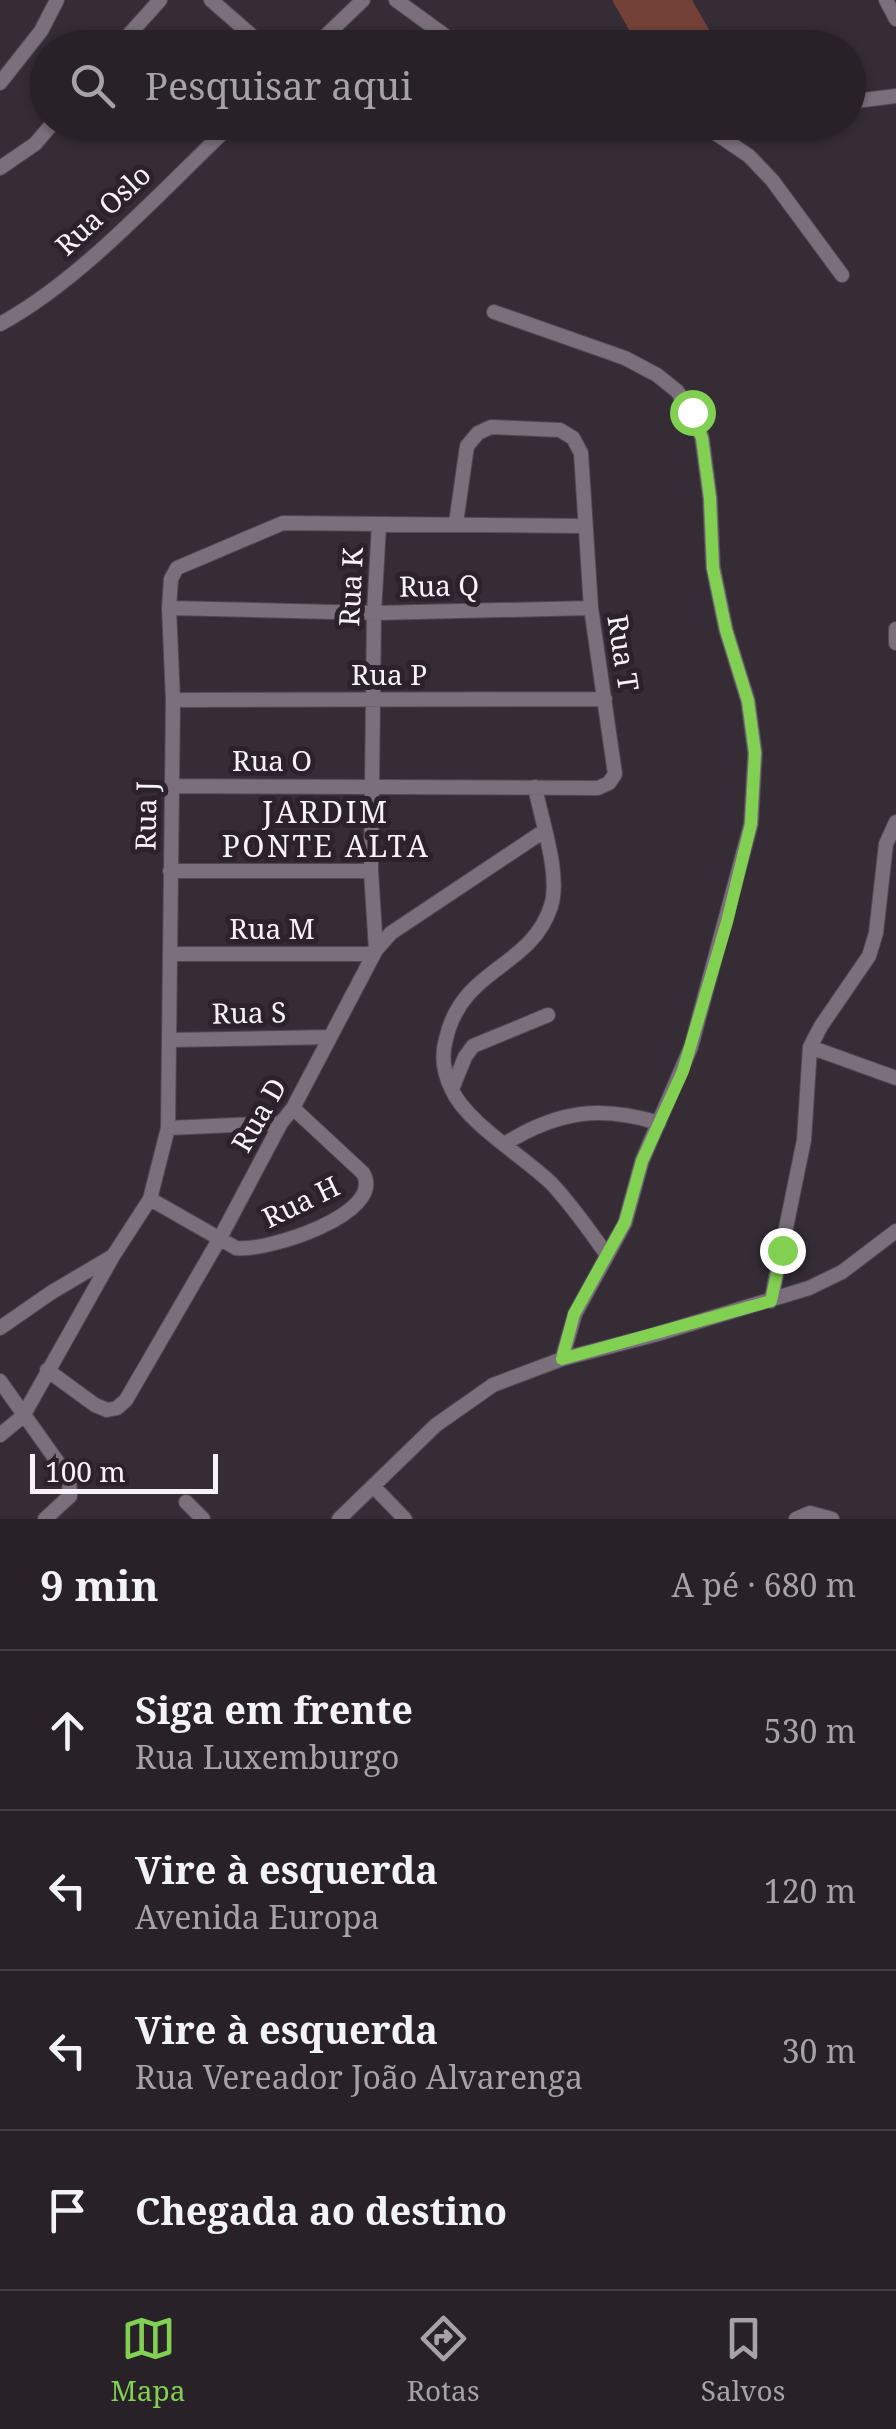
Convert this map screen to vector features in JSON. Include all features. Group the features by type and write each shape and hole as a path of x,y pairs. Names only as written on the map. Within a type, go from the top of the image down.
{"street":[{"path":"42,30 57,0"},
{"path":"133,30 160,0"},
{"path":"211,0 245,30"},
{"path":"332,30 363,0"},
{"path":"396,0 437,30"},
{"path":"886,0 896,20"},
{"path":"0,82 30,45"},
{"path":"866,100 896,96"},
{"path":"0,168 39,140"},
{"name":"Rua Oslo","path":"0,324 34,306 88,260 215,140"},
{"path":"726,140 750,156 772,180 842,275"},
{"path":"494,312 624,358 657,375 685,402 702,438 713,568 726,630 748,701 755,753 751,824 683,1071 637,1176 625,1222 574,1314 562,1359"},
{"name":"Rua T","path":"372,785 598,788 609,783 615,774 591,608 581,452 573,438 560,430 492,427 478,432 467,446 456,524"},
{"name":"Rua J","path":"0,1435 23,1416 113,1256 150,1199 168,1128 173,700 169,608 171,579 177,568 260,531 306,521 584,526"},
{"name":"Rua K","path":"375,952 371,871 372,700 380,525"},
{"name":"Rua Q","path":"169,608 374,613 591,608"},
{"path":"896,630 896,643"},
{"name":"Rua P","path":"173,700 606,700"},
{"name":"Rua O","path":"172,786 372,785"},
{"path":"535,787 554,878 553,902 532,941 475,984 450,1017 443,1049 444,1069 470,1115 552,1184 607,1255"},
{"path":"771,1301 804,1140 810,1047 869,956 876,933 886,844 896,822"},
{"name":"Rua D","path":"47,1370 95,1405 108,1410 121,1406 293,1108 375,952 391,933 544,831"},
{"path":"170,871 371,871"},
{"name":"Rua M","path":"170,954 375,952"},
{"path":"452,1089 464,1057 473,1046 548,1015"},
{"name":"Rua S","path":"170,1040 330,1036"},
{"path":"810,1047 896,1078"},
{"name":"Rua H","path":"150,1199 236,1248 267,1247 325,1224 363,1199 368,1186 363,1173 293,1108"},
{"path":"506,1143 555,1118 588,1112 615,1112 658,1123"},
{"path":"168,1128 282,1123"},
{"path":"339,1519 436,1426 494,1385 562,1359 771,1301 842,1272 896,1230"},
{"path":"0,1328 113,1256"},
{"path":"0,1381 61,1466 72,1488 67,1501 45,1519"},
{"path":"373,1486 405,1519"},
{"path":"186,1502 202,1519"},
{"path":"796,1519 810,1513 832,1519"}],"shaded area":[{"path":"612,0 692,0 709,30 629,30"}],"district":[{"name":"JARDIM PONTE ALTA","path":"326,830"}],"route":[{"path":"692,412 702,438 713,568 726,630 748,701 755,753 751,824 683,1071 642,1161 625,1222 574,1314 562,1359 771,1301 782,1250"}]}
